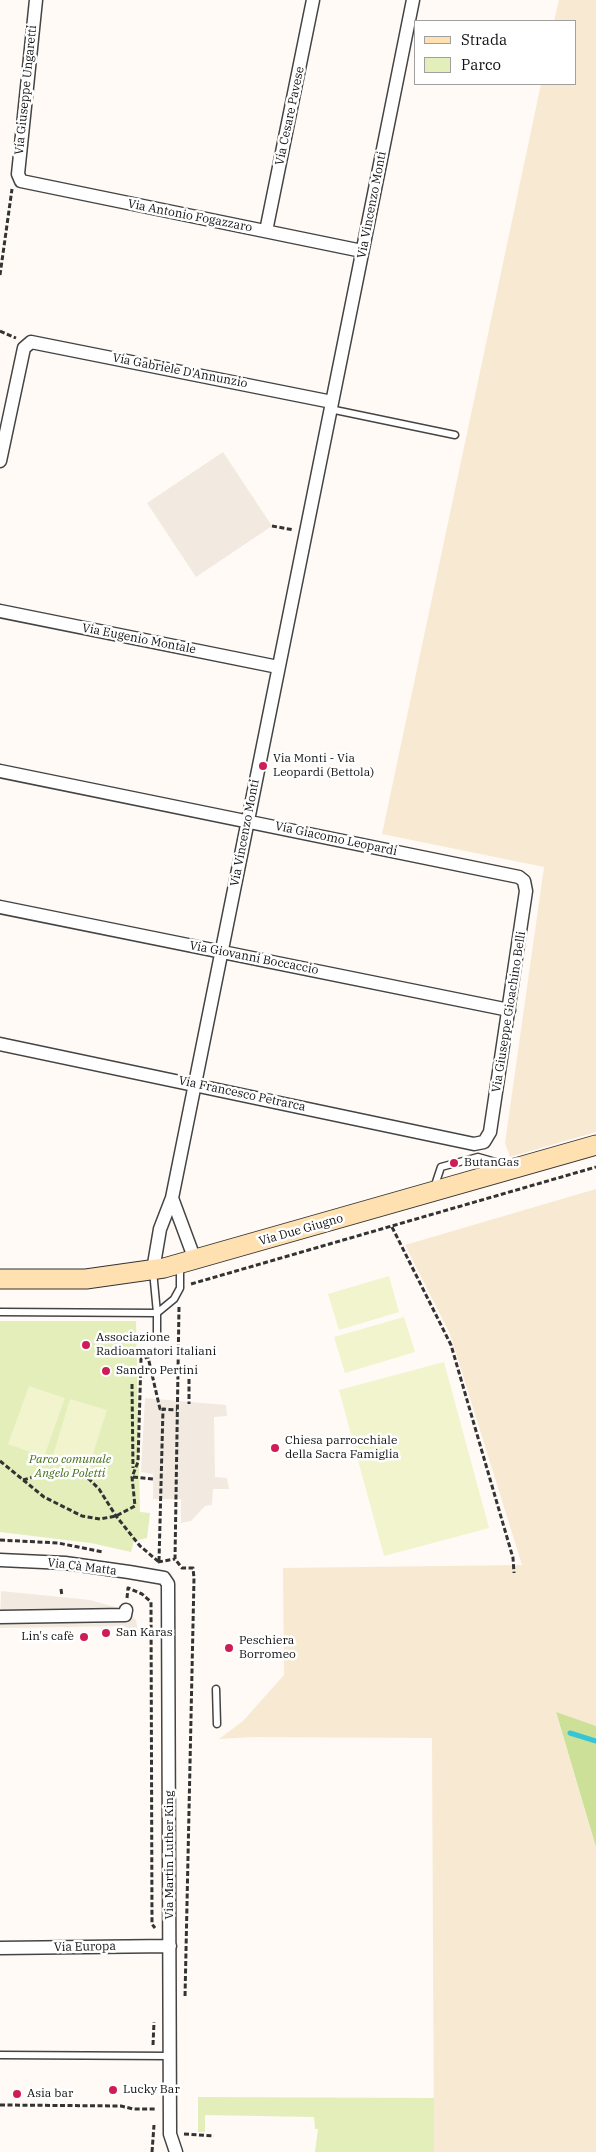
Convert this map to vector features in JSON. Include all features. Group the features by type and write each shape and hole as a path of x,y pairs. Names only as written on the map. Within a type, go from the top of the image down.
{"main road":[{"name":"Via Due Giugno","path":"0,1279 86,1279 153,1270 187,1262 596,1145"}],"street":[{"name":"Via Giuseppe Ungaretti","path":"20,179 18,174 36,0"},
{"name":"Via Cesare Pavese","path":"266,231 313,0"},
{"name":"Via Vincenzo Monti","path":"153,1270 160,1229 172,1198 413,0"},
{"name":"Via Antonio Fogazzaro","path":"20,179 24,182 362,251"},
{"name":"Via Gabriele D'Annunzio","path":"0,461 24,348 28,342 34,341 331,405"},
{"name":"Via Eugenio Montale","path":"0,611 278,667"},
{"name":"Via Giacomo Leopardi","path":"0,771 248,820 519,877 524,881"},
{"name":"Via Giuseppe Gioachino Belli","path":"484,1142 490,1132 509,1010 525,899 524,881"},
{"name":"Via Giovanni Boccaccio","path":"0,907 509,1010"},
{"name":"Via Francesco Petrarca","path":"0,1044 474,1144 484,1142"},
{"path":"172,1198 187,1262"},
{"name":"Via Cà Matta","path":"0,1560 65,1563 164,1578"},
{"name":"Via Martin Luther King","path":"164,1578 170,1589 170,2134"},
{"path":"0,1617 125,1615 126,1610"},
{"name":"Via Europa","path":"0,1948 170,1946"},
{"path":"165,2152 170,2134"},
{"path":"170,2134 176,2152"}],"lane":[{"path":"331,405 456,436"},
{"path":"0,1312 158,1312 174,1298 180,1288 187,1262"},
{"path":"153,1270 158,1312 157,1335"},
{"path":"216,1689 217,1724"},
{"path":"0,2055 170,2056"}],"path":[{"path":"0,275 12,185 20,179"},
{"path":"272,526 306,532"},
{"path":"185,2002 193,1690 194,1568 182,1568 174,1559 180,1288 596,1168"},
{"path":"392,1227 451,1345 513,1558 514,1573"},
{"path":"132,1477 138,1462 141,1359 148,1357 160,1409 178,1410"},
{"path":"188,1379 188,1404"},
{"path":"0,1461 44,1497 82,1516 100,1519 116,1516 135,1506 132,1477 134,1449 132,1384"},
{"path":"159,1562 163,1409"},
{"path":"23,1480 56,1470 73,1473 88,1479 99,1489 116,1516 140,1546 159,1562"},
{"path":"132,1477 153,1479"},
{"path":"0,1540 58,1543 112,1554"},
{"path":"152,1561 159,1562 174,1559"},
{"path":"128,1588 142,1594 151,1602 152,1924 155,1926 157,1946"},
{"path":"61,1589 62,1596"},
{"path":"153,2056 154,2021"},
{"path":"152,2152 155,2103"},
{"path":"0,2105 121,2106 155,2111"},
{"path":"185,2124 186,2142"}],"shaded area":[{"path":"559,0 596,0 596,1132 510,1157 505,1143 544,867 382,834 541,85 576,85 576,20 554,20"},
{"path":"223,452 272,526 196,577 147,503"},
{"path":"596,1189 596,1726 556,1713 596,1847 596,2152 434,2152 432,1738 253,1737 219,1739 243,1721 284,1675 283,1568 522,1565 450,1334 405,1245"},
{"path":"145,1398 226,1405 227,1416 214,1417 215,1477 227,1478 229,1489 213,1489 212,1505 205,1506 191,1521 181,1523 181,1499 153,1499 153,1474 141,1472"},
{"path":"1,1591 90,1600 126,1610 136,1620 139,1637 127,1637 125,1626 0,1628"}],"green space":[{"path":"389,1276 399,1312 339,1330 328,1294"},
{"path":"404,1317 415,1352 345,1373 334,1337"},
{"name":"Parco comunale Angelo Poletti","path":"0,1321 136,1321 140,1512 150,1513 147,1538 134,1541 131,1552 91,1543 0,1532"},
{"path":"444,1362 489,1528 384,1556 339,1390"},
{"path":"29,1386 65,1398 44,1457 8,1444"},
{"path":"70,1399 107,1410 87,1473 51,1462"},
{"path":"556,1712 596,1726 596,1847"},
{"path":"198,2097 434,2098 434,2152 315,2152 318,2129 315,2129 314,2117 205,2115 205,2132 198,2132"}],"waterway":[{"path":"570,1733 596,1741"}],"place":[{"name":"Via Monti - Via Leopardi (Bettola)","path":"263,766"},
{"name":"ButanGas","path":"454,1163"},
{"name":"Associazione Radioamatori Italiani","path":"86,1345"},
{"name":"Sandro Pertini","path":"106,1371"},
{"name":"Chiesa parrocchiale della Sacra Famiglia","path":"275,1448"},
{"name":"San Karas","path":"106,1633"},
{"name":"Lin's cafè","path":"84,1637"},
{"name":"Peschiera Borromeo","path":"229,1648"},
{"name":"Lucky Bar","path":"113,2090"},
{"name":"Asia bar","path":"17,2094"}]}
